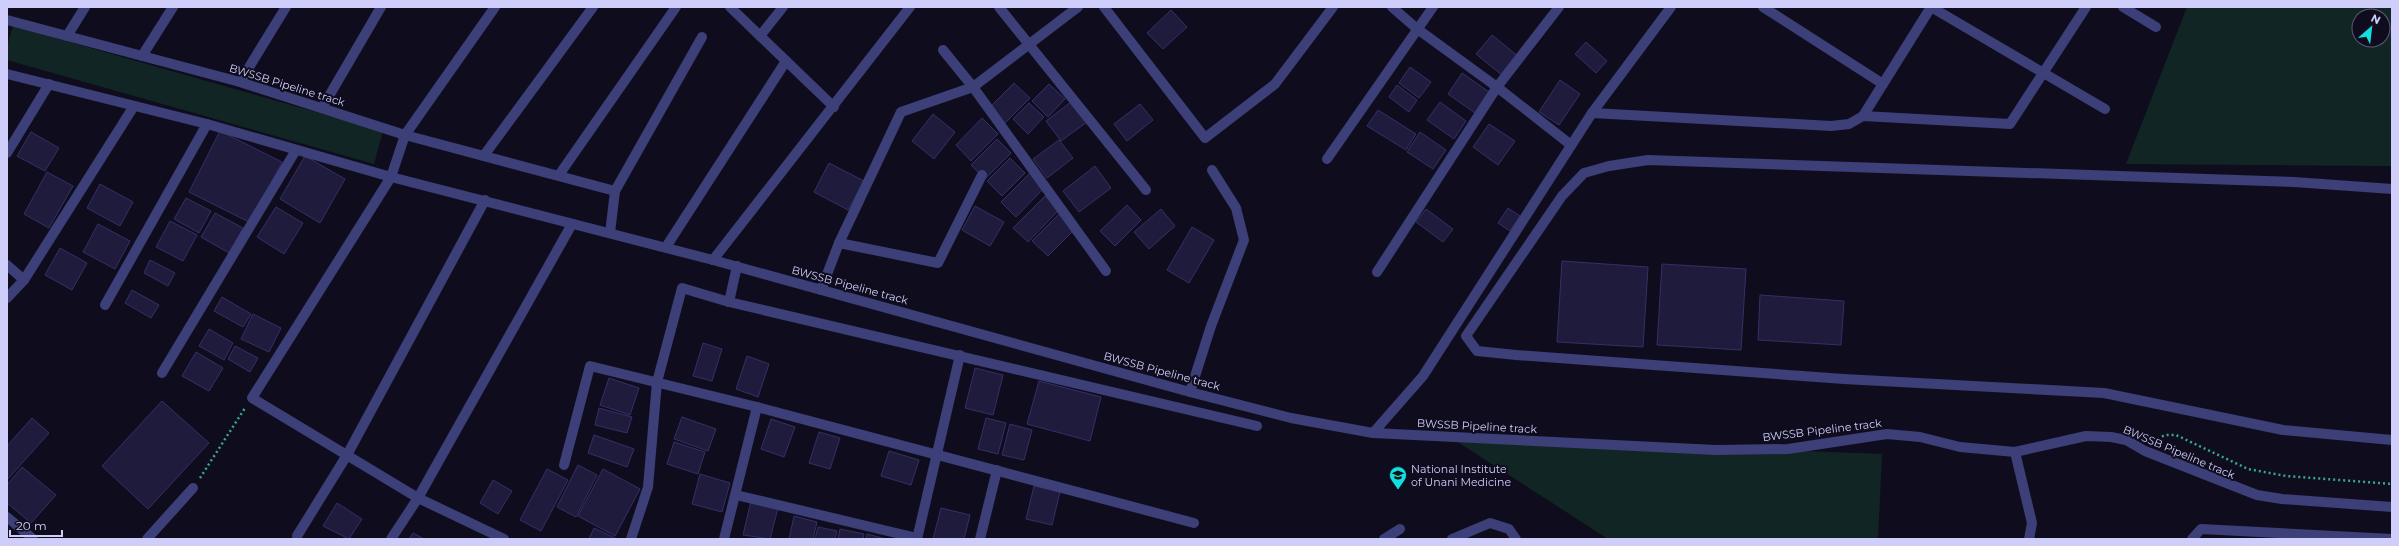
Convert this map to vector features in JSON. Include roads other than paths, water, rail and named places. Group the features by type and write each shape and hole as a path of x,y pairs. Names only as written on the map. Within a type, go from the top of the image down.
{"street":[{"path":"67,36 85,7"},
{"path":"142,56 173,7"},
{"path":"240,82 286,7"},
{"path":"322,108 381,7"},
{"path":"495,7 406,134 391,177 252,398 418,498 504,539"},
{"path":"485,154 593,7"},
{"path":"559,175 676,7"},
{"path":"730,7 834,107"},
{"path":"760,36 783,7"},
{"path":"713,260 834,107 910,7"},
{"path":"999,7 1146,190"},
{"path":"821,290 839,243 901,112 972,86 1030,45 1078,7"},
{"path":"1104,7 1205,138 1275,84 1333,7"},
{"path":"1392,7 1416,28 1497,87 1571,146"},
{"path":"1327,159 1416,28 1433,7"},
{"path":"1377,272 1497,87 1559,7"},
{"path":"1763,7 1883,84"},
{"path":"1592,113 1831,126 1849,124 1863,116 1931,7 2105,109"},
{"path":"1863,116 2010,124 2086,7"},
{"path":"2123,7 2156,27"},
{"path":"1373,433 1423,376 1592,113 1669,8"},
{"name":"BWSSB Pipeline track","path":"7,20 240,82 406,134 485,154 615,191"},
{"path":"610,233 615,191 702,37"},
{"path":"943,50 972,86 1106,271"},
{"path":"666,247 786,61"},
{"name":"BWSSB Pipeline track","path":"7,74 207,124 391,177 737,266 1190,392 1284,416 1373,433 1716,450 1763,450 1794,448 1873,435 1905,435 1960,447 2015,452 2057,441 2097,436 2126,440 2145,451 2257,495 2282,499 2392,507"},
{"path":"7,153 49,84"},
{"path":"7,298 24,280 134,106"},
{"path":"105,305 207,124"},
{"path":"162,373 296,150"},
{"path":"2392,189 2294,182 1656,160 1609,166 1584,173 1562,196 1466,336 1476,351 1508,354 1844,379 2104,393 2283,430 2392,440"},
{"path":"1190,392 1211,326 1244,240 1236,208 1212,170"},
{"path":"839,243 938,263 982,175"},
{"path":"297,536 347,455 485,200"},
{"path":"391,539 418,498 572,224"},
{"path":"7,265 24,280"},
{"path":"729,302 737,266"},
{"path":"631,539 648,487 657,382 682,288 729,302 960,355 1256,426"},
{"path":"736,495 917,538 960,355"},
{"path":"564,465 590,366 757,407 1194,523"},
{"path":"724,539 757,407"},
{"path":"2015,452 2032,523 2029,539"},
{"path":"980,539 997,470"},
{"path":"147,539 193,488"},
{"path":"7,517 33,539"},
{"path":"1452,539 1490,523 1509,529 1516,539"},
{"path":"1384,539 1400,529"},
{"path":"2192,539 2201,529 2392,539"}],"place":[{"name":"National Institute of Unani Medicine","path":"1398,490"}]}
